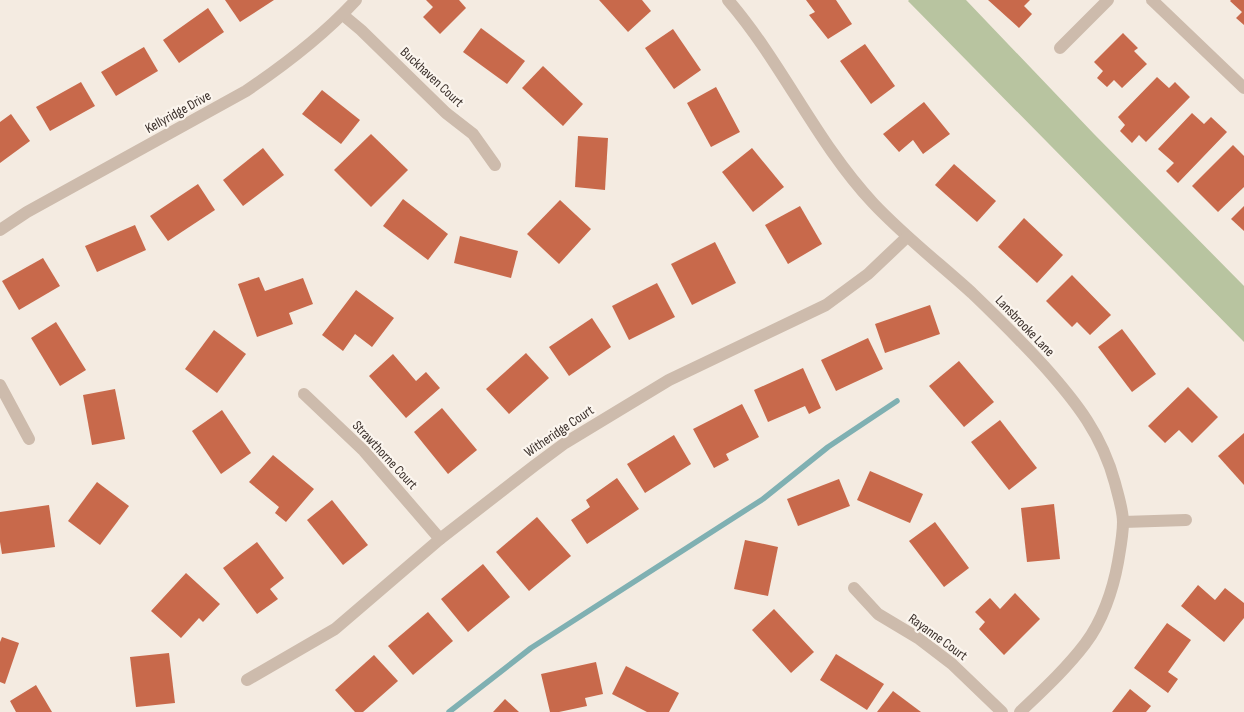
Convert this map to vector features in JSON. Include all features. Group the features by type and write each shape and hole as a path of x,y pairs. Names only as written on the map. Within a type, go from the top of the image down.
{"street":[{"name":"Kellyridge Drive","path":"0,230 27,212 246,91 277,70 343,14 356,0"},
{"name":"Lansbrooke Lane","path":"728,0 767,50 844,170 884,216 1015,334 1075,403 1100,441 1110,467 1123,522 1116,572 1097,625 1085,644 1069,664 1020,712"},
{"path":"1060,48 1108,0"},
{"path":"1152,0 1244,88"},
{"name":"Buckhaven Court","path":"343,14 362,30 446,113 473,134 495,165"},
{"name":"Witheridge Court","path":"247,680 335,629 440,539 572,438 668,380 826,305 868,274 907,237"},
{"path":"0,385 29,439"},
{"name":"Strawthorne Court","path":"304,394 364,451 440,539"},
{"path":"1123,522 1186,520"},
{"name":"Rayanne Court","path":"854,588 878,614 918,638 952,664 1002,712"}],"green space":[{"path":"966,0 1094,134 1244,286 1244,342 908,1"}],"building":[{"path":"225,0 274,0 240,22"},
{"path":"426,0 459,0 466,8 440,34 423,17 433,7"},
{"path":"599,0 642,0 651,11 628,32"},
{"path":"806,0 836,0 852,24 828,39 809,15 815,12"},
{"path":"988,0 1030,0 1024,6 1032,14 1019,28"},
{"path":"1231,0 1244,0 1244,25 1236,18 1242,12"},
{"path":"208,8 224,32 179,63 163,40"},
{"path":"481,28 525,61 507,84 463,52"},
{"path":"673,29 701,70 674,89 645,48"},
{"path":"1123,33 1138,48 1134,51 1147,64 1122,88 1114,80 1107,87 1097,78 1103,71 1094,62"},
{"path":"865,44 895,86 871,104 840,61"},
{"path":"144,47 158,71 116,96 101,72"},
{"path":"543,66 583,104 563,126 522,88"},
{"path":"1157,77 1169,88 1175,82 1190,97 1146,142 1139,135 1132,143 1120,131 1125,125 1118,117"},
{"path":"81,82 95,106 50,131 36,107"},
{"path":"716,87 740,132 711,147 687,103"},
{"path":"322,90 360,120 341,144 302,114"},
{"path":"924,102 950,134 923,154 913,140 899,152 883,134"},
{"path":"1192,113 1204,124 1211,117 1227,132 1178,183 1166,171 1174,163 1158,149"},
{"path":"11,114 30,141 0,163 0,122"},
{"path":"371,134 408,170 371,207 334,170"},
{"path":"578,136 608,138 605,190 575,187"},
{"path":"1233,145 1244,156 1244,187 1218,212 1192,186"},
{"path":"263,148 284,175 243,206 223,180"},
{"path":"752,148 784,187 753,212 722,172"},
{"path":"954,164 996,201 977,222 935,185"},
{"path":"198,184 215,210 168,241 150,216"},
{"path":"403,199 448,234 428,260 383,226"},
{"path":"560,200 591,229 559,264 527,234"},
{"path":"800,206 822,244 788,264 765,225"},
{"path":"1244,206 1244,231 1231,219"},
{"path":"1024,218 1063,255 1037,283 998,247"},
{"path":"135,225 146,250 97,272 85,246"},
{"path":"460,236 518,251 511,278 454,263"},
{"path":"715,242 736,283 692,305 671,264"},
{"path":"43,258 60,286 19,310 2,281"},
{"path":"1072,275 1111,315 1090,335 1077,322 1072,327 1046,301"},
{"path":"259,277 265,291 303,278 313,304 289,313 293,324 257,337 238,284"},
{"path":"657,283 675,317 629,340 612,306"},
{"path":"356,290 394,318 372,347 355,334 343,351 322,335"},
{"path":"930,305 940,334 885,353 875,324"},
{"path":"592,318 611,347 569,376 549,347"},
{"path":"56,322 86,370 60,386 31,338"},
{"path":"1122,329 1156,374 1132,392 1098,347"},
{"path":"214,330 246,354 217,393 185,369"},
{"path":"868,338 883,369 836,391 821,360"},
{"path":"526,353 549,378 509,414 486,389"},
{"path":"393,354 416,381 426,372 440,388 406,418 369,376"},
{"path":"959,361 994,402 964,427 929,386"},
{"path":"803,368 821,408 809,414 805,406 768,422 754,390"},
{"path":"1188,387 1218,417 1192,443 1179,430 1165,443 1148,426"},
{"path":"115,389 125,439 92,445 83,395"},
{"path":"742,404 759,437 726,454 729,460 714,468 693,429"},
{"path":"442,408 477,450 448,474 414,432"},
{"path":"222,410 251,453 221,474 192,431"},
{"path":"1000,420 1037,468 1009,490 971,442"},
{"path":"1244,433 1244,485 1218,456"},
{"path":"674,435 691,464 645,493 627,464"},
{"path":"273,455 314,489 286,522 275,513 279,507 249,482"},
{"path":"870,471 923,494 910,523 857,500"},
{"path":"617,478 639,509 587,544 571,520 590,507 586,500"},
{"path":"839,479 850,506 798,526 787,499"},
{"path":"97,482 129,506 100,545 68,521"},
{"path":"332,500 368,545 343,565 307,520"},
{"path":"1054,504 1060,559 1027,562 1021,508"},
{"path":"49,505 55,547 2,554 0,512"},
{"path":"537,517 571,556 529,591 496,552"},
{"path":"935,522 969,568 944,587 909,541"},
{"path":"745,540 778,547 768,596 734,589"},
{"path":"257,542 284,578 270,589 278,599 257,614 223,568"},
{"path":"483,564 510,597 468,632 441,599"},
{"path":"186,573 220,604 203,622 199,618 181,638 151,611"},
{"path":"1198,585 1215,600 1225,588 1244,603 1244,618 1224,642 1181,606"},
{"path":"1015,593 1040,619 1004,655 979,629 985,622 975,612 990,598 1000,609"},
{"path":"774,609 814,652 791,673 752,630"},
{"path":"428,612 453,641 413,675 388,646"},
{"path":"1167,623 1191,640 1168,672 1178,679 1168,693 1134,668"},
{"path":"2,637 19,643 5,684 0,682 0,642"},
{"path":"169,653 175,703 136,707 130,657"},
{"path":"836,654 884,684 867,710 820,680"},
{"path":"374,655 398,681 363,712 355,712 335,690"},
{"path":"596,662 603,694 585,698 587,706 550,712 541,674"},
{"path":"626,666 679,693 669,712 647,712 612,694"},
{"path":"36,685 52,712 16,712 10,701"},
{"path":"1130,689 1151,706 1146,712 1112,712"},
{"path":"893,691 921,712 877,712"},
{"path":"505,699 519,712 493,712"}],"waterway":[{"path":"449,712 531,648 763,499 828,447 897,401"}]}
